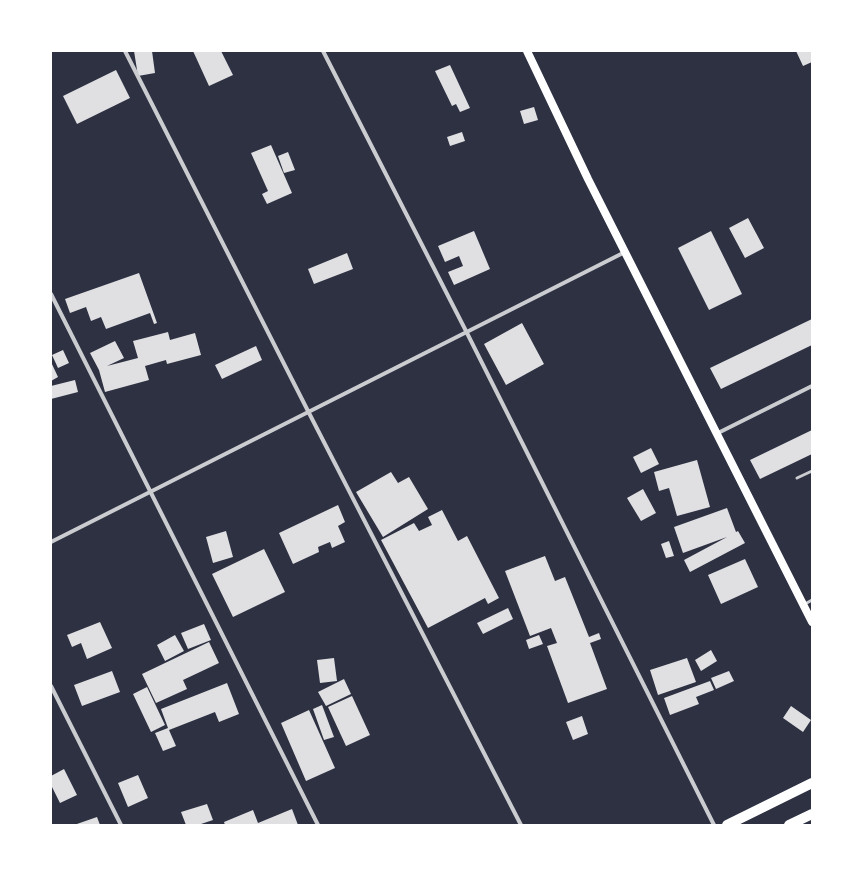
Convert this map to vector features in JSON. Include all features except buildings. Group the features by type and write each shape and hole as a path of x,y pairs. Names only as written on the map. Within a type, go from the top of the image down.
{"main road":[{"path":"526,51 716,434 812,622"},
{"path":"727,825 812,783"},
{"path":"789,825 812,814"}],"street":[{"path":"125,51 308,413 521,825"},
{"path":"323,51 467,333 714,825"},
{"path":"51,542 625,252"},
{"path":"51,294 152,492 318,825"},
{"path":"716,434 812,386"},
{"path":"51,686 121,825"}],"lane":[{"path":"797,478 812,471"},
{"path":"803,605 812,600"}]}
